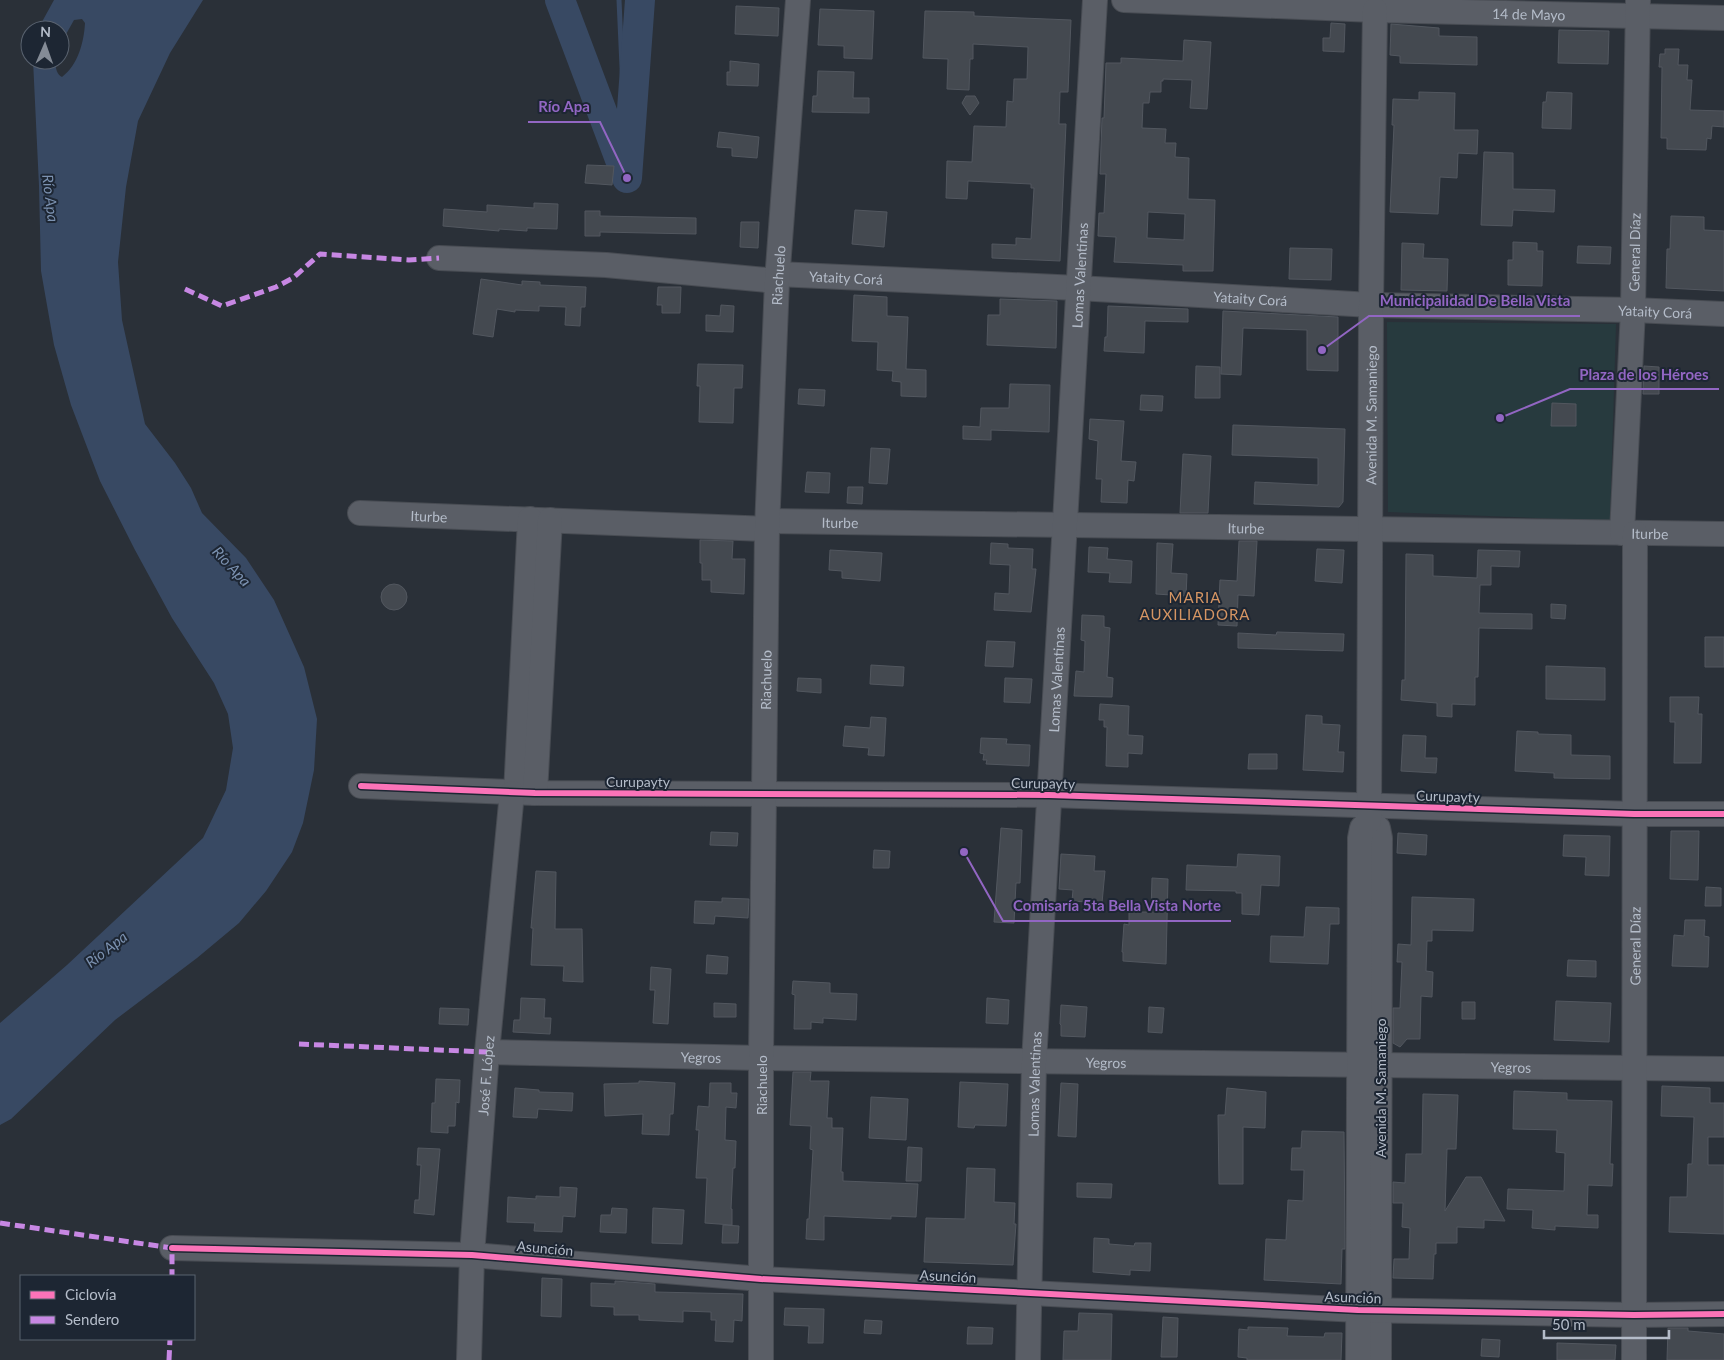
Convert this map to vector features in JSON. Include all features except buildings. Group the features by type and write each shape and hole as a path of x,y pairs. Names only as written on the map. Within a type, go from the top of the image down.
{"street":[{"name":"Riachuelo","path":"761,1360 761,1058 767,525 777,277 798,0"},
{"name":"Lomas Valentinas","path":"1028,1360 1034,1062 1095,0"},
{"name":"14 de Mayo","path":"1124,0 1369,6 1639,8 1724,18"},
{"name":"Avenida M. Samaniego","path":"1369,6 1371,305 1369,814 1378,828 1380,838 1370,1065 1369,1310 1379,1360"},
{"name":"General Díaz","path":"1634,1360 1634,814 1628,533 1639,8"},
{"name":"Yataity Corá","path":"438,258 606,264 777,277 1078,288 1371,305 1633,310 1724,314"},
{"name":"Iturbe","path":"360,513 767,525 1065,525 1724,534"},
{"name":"José F. López","path":"469,1360 472,1255 487,1052 521,793 540,519"},
{"name":"Curupayty","path":"361,786 521,793 1049,795 1369,814 1724,814"},
{"name":"Yegros","path":"487,1052 1034,1062 1724,1070"},
{"name":"Asunción","path":"172,1248 472,1255 761,1279 1369,1310 1634,1315 1724,1314"},
{"name":"Avenida M. Samaniego","path":"1358,1360 1369,1310"}],"green space":[{"path":"1387,322 1616,324 1610,521 1388,512"}],"water":[{"path":"54,0 203,0 170,53 138,121 126,187 118,262 122,320 145,424 175,463 191,488 202,513 246,558 274,600 304,667 317,719 314,770 303,823 292,852 266,891 239,923 197,958 115,1020 11,1119 0,1125 0,1023 67,965 203,838 226,790 233,748 228,714 214,683 172,618 100,481 71,405 54,345 41,271 33,70 56,70 62,77 68,72 79,53 85,23 82,19 74,20 70,27 70,20 43,20"}],"waterway":[{"name":"Río Apa","path":"560,0 627,178 640,0"},
{"path":"619,0 627,178"}],"marked path":[{"path":"185,289 222,306 276,287 293,278 320,254 409,260 439,258"},
{"path":"299,1044 487,1052"},
{"path":"0,1223 172,1248 172,1275"},
{"path":"169,1360 170,1340"}],"cycle path":[{"path":"361,786 535,793 1049,795 1634,814 1724,814"},
{"path":"172,1248 472,1255 761,1279 1358,1310 1634,1315 1724,1314"}],"place":[{"name":"Río Apa","path":"627,178"},
{"name":"Municipalidad De Bella Vista","path":"1322,350"},
{"name":"Plaza de los Héroes","path":"1500,418"},
{"name":"Comisaría 5ta Bella Vista Norte","path":"964,852"}],"district":[{"name":"MARIA AUXILIADORA","path":"1195,606"}]}
